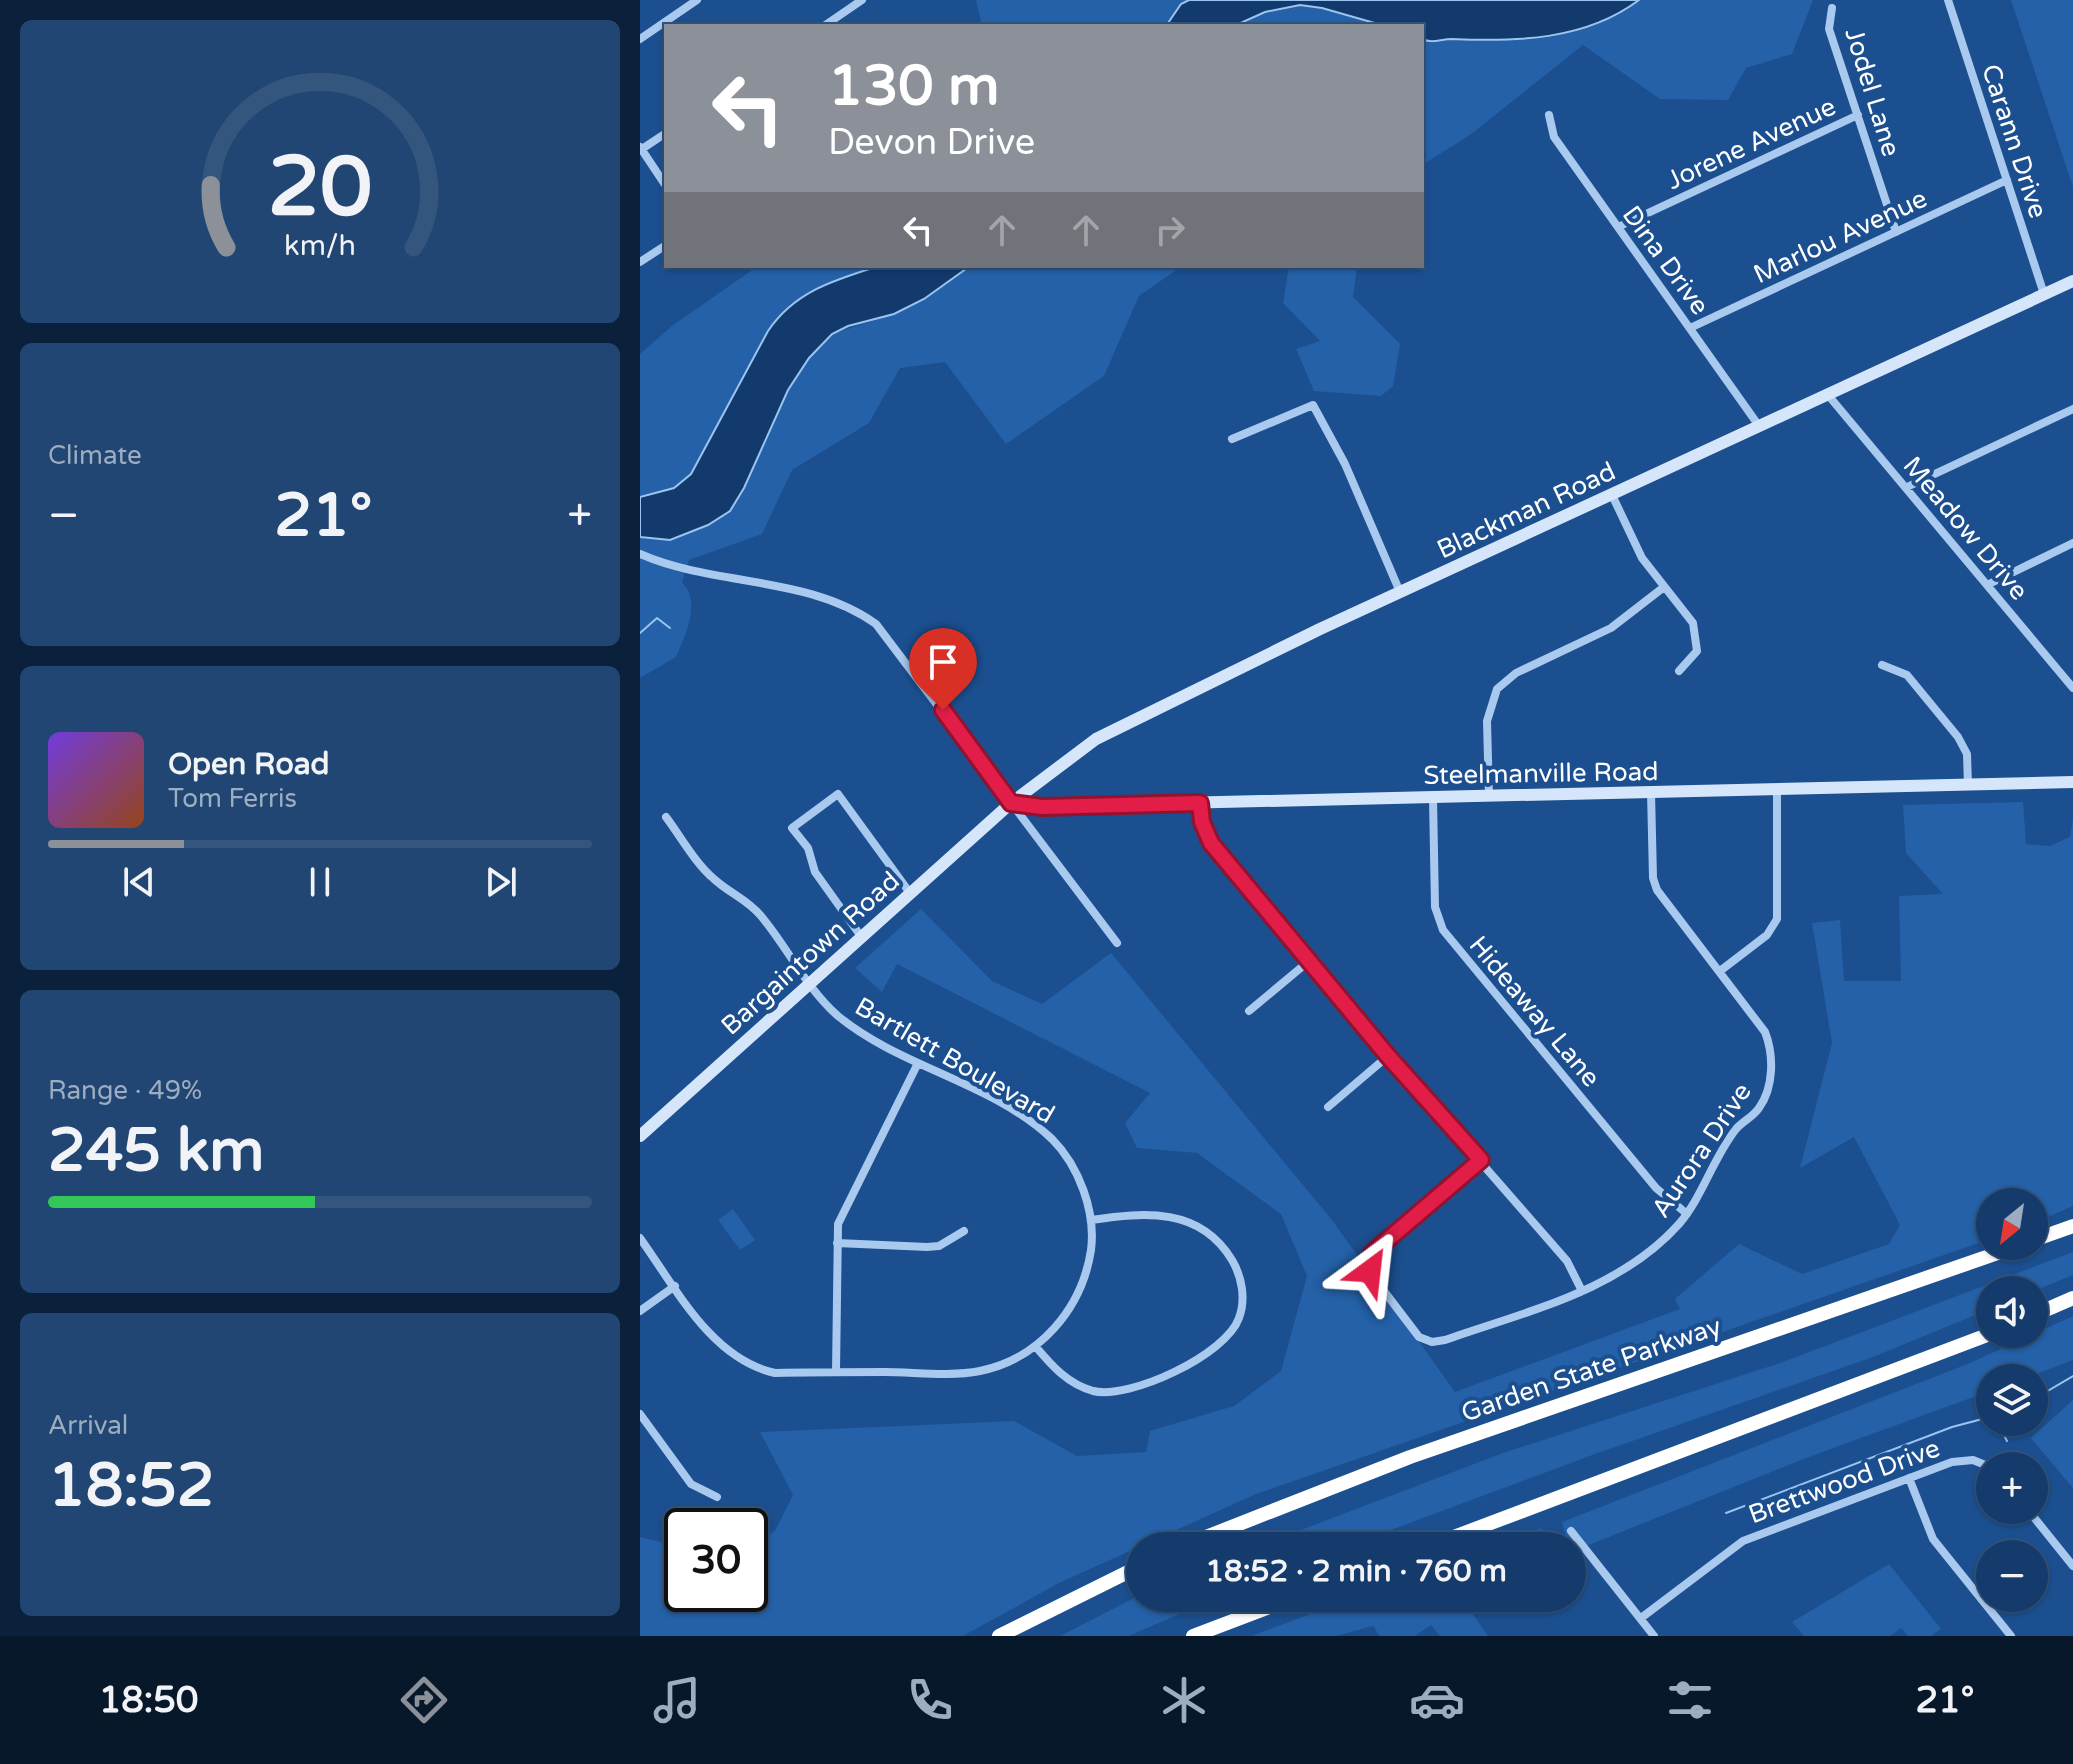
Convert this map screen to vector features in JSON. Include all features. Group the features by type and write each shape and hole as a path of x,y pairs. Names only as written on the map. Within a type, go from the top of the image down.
{"highway":[{"path":"2048,1235 2073,1226"},
{"name":"Garden State Parkway","path":"1217,1532 1327,1487 1978,1260"},
{"path":"2048,1309 2073,1298"},
{"path":"1467,1532 1976,1339"},
{"path":"999,1636 1126,1573"},
{"path":"1193,1636 1256,1612"}],"main road":[{"name":"Blackman Road","path":"1011,803 1069,757 1109,732 1400,592 2073,281"},
{"name":"Steelmanville Road","path":"1011,803 1042,807 2073,782"},
{"name":"Bargaintown Road","path":"640,1136 860,935 1011,803"}],"street":[{"path":"640,39 697,0"},
{"path":"827,24 862,0"},
{"name":"Carann Drive","path":"1948,0 2044,294"},
{"name":"Jodel Lane","path":"1832,8 1829,29 1896,232"},
{"name":"Dina Drive","path":"1549,115 1554,137 1759,426"},
{"name":"Jorene Avenue","path":"1618,227 1858,115"},
{"path":"664,134 641,148 664,183"},
{"name":"Marlou Avenue","path":"1690,328 2007,180"},
{"path":"640,262 664,246"},
{"name":"Meadow Drive","path":"1828,395 2073,688"},
{"path":"1232,439 1313,405 1345,464 1400,592"},
{"path":"1907,487 2073,409"},
{"path":"1612,495 1642,558 1687,613 1697,634 1695,655 1679,671"},
{"path":"1987,585 2073,543"},
{"path":"640,554 682,569 832,600 865,616 896,646 1117,943"},
{"path":"1489,797 1487,721 1497,689 1516,673 1611,628 1664,587"},
{"path":"1882,665 1907,675 1958,737 1967,754 1968,785"},
{"path":"1720,971 1767,935 1777,919 1777,790"},
{"name":"Aurora Drive","path":"1481,1160 1369,1259 1371,1274 1419,1337 1429,1341 1445,1340 1582,1291 1623,1273 1687,1214 1736,1129 1758,1110 1766,1095 1773,1052 1765,1032 1657,890 1653,878 1651,792"},
{"path":"860,935 815,872 808,848 792,828 838,794 910,893"},
{"name":"Hideaway Lane","path":"1433,798 1435,907 1443,930 1656,1188 1687,1214"},
{"path":"1200,803 1202,822 1211,843 1388,1056 1567,1261 1582,1291"},
{"name":"Bartlett Boulevard","path":"666,817 706,871 744,898 760,914 808,983 842,1019 918,1063 1019,1115 1053,1140 1077,1176 1091,1220"},
{"path":"1249,1011 1309,961"},
{"path":"1328,1107 1388,1056"},
{"path":"836,1372 837,1243 844,1207 918,1063"},
{"path":"640,1238 716,1341 737,1360 775,1373 978,1371 1003,1365 1036,1347 1065,1316 1082,1284 1092,1241 1091,1220 1168,1215 1201,1227 1226,1250 1237,1269 1243,1302 1239,1320 1220,1343 1193,1362 1130,1389 1095,1391 1066,1379 1036,1347"},
{"path":"837,1243 939,1246 964,1231"},
{"path":"640,1311 675,1286"},
{"path":"640,1414 691,1484 717,1497"},
{"name":"Brettwood Drive","path":"1641,1618 1743,1541 1962,1460 1976,1464"},
{"path":"1909,1478 1933,1539 2011,1636"},
{"path":"2039,1524 2073,1566"},
{"path":"1571,1531 1654,1636"}],"shaded area":[{"path":"976,0 1189,0 1181,4 1167,24 982,24"},
{"path":"1189,0 1639,0 1597,23 1550,36 1433,41 1424,40 1424,24 1378,24 1300,5 1265,12 1238,24 1167,24 1181,4"},
{"path":"1639,0 1813,0 1792,54 1746,68 1728,100 1660,99 1583,45 1470,135 1424,164 1424,40 1431,43 1448,39 1480,41 1625,11"},
{"path":"2011,0 2073,0 2073,187"},
{"path":"1300,5 1378,24 1238,24 1265,12"},
{"path":"755,268 873,268 817,289 779,317 768,331 691,474 674,488 640,497 640,354 673,325"},
{"path":"873,268 967,268 924,299 894,314 848,326 832,334 809,358 788,390 744,488 730,511 708,525 670,540 640,537 640,497 674,488 691,474 768,331 779,317 803,297 847,276"},
{"path":"967,268 1179,268 1139,296 1104,376 1006,444 945,362 900,368 869,423 792,470 762,534 689,560 682,582 691,599 690,619 680,648 676,657 640,678 640,537 670,540 718,520 744,488 788,390 809,358 832,334 894,314 924,299"},
{"path":"1289,268 1357,268 1353,297 1400,344 1393,386 1381,396 1314,391 1296,349 1320,341 1283,303"},
{"path":"2023,802 2026,844 2050,846 2070,837 2073,819 2073,1206 2048,1217 2048,1188 1976,1188 1976,1244 1256,1494 1172,1532 1126,1532 1126,1553 1059,1583 963,1636 640,1636 640,1537 664,1543 664,1612 768,1612 768,1535 775,1531 793,1495 760,1432 1014,1421 1077,1456 1146,1452 1150,1431 1234,1406 1281,1371 1307,1276 1281,1214 1197,1153 1137,1148 1125,1123 1150,1093 897,964 882,992 855,968 921,909 992,981 1042,1004 1111,953 1332,1220 1455,1392 1680,1309 1675,1299 1739,1244 1802,1274 1889,1244 1900,1225 1854,1137 1800,1168 1832,1043 1812,923 1840,920 1844,981 1901,981 1899,896 1943,894 1906,853 1903,805"},
{"path":"733,1209 755,1240 740,1250 718,1220"},
{"path":"2073,1252 2073,1275 2048,1285 2048,1276 2010,1276"},
{"path":"1976,1289 1976,1315 1873,1357 1595,1454 1386,1532 1296,1532 1503,1453 1783,1362"},
{"path":"2073,1316 2073,1360 2048,1369 2048,1364 1976,1364 1976,1396 1806,1458 1586,1546 1586,1532 1565,1532 1562,1522 2003,1348 2048,1348 2048,1327"},
{"path":"2073,1400 2073,1488 2048,1458 2048,1452 2043,1452 2031,1438 2048,1436 2048,1423"},
{"path":"1889,1564 1941,1629 1931,1636 1908,1636 1901,1628 1890,1636 1804,1636 1792,1622"},
{"path":"1126,1602 1126,1612 1184,1612 1129,1636 1060,1636"},
{"path":"1315,1612 1472,1612 1488,1636 1440,1636 1431,1625 1415,1636 1380,1636 1373,1626 1336,1636 1251,1636"}],"waterway":[{"path":"640,633 657,618 670,628"},
{"path":"2048,1391 2073,1376"},
{"path":"1726,1513 1976,1421"},
{"path":"2004,1436 2007,1441"}],"route":[{"path":"943,710 1011,803 1042,807 1200,803 1202,822 1211,843 1388,1056 1481,1160 1372,1253 1368,1262 1370,1271"}]}
